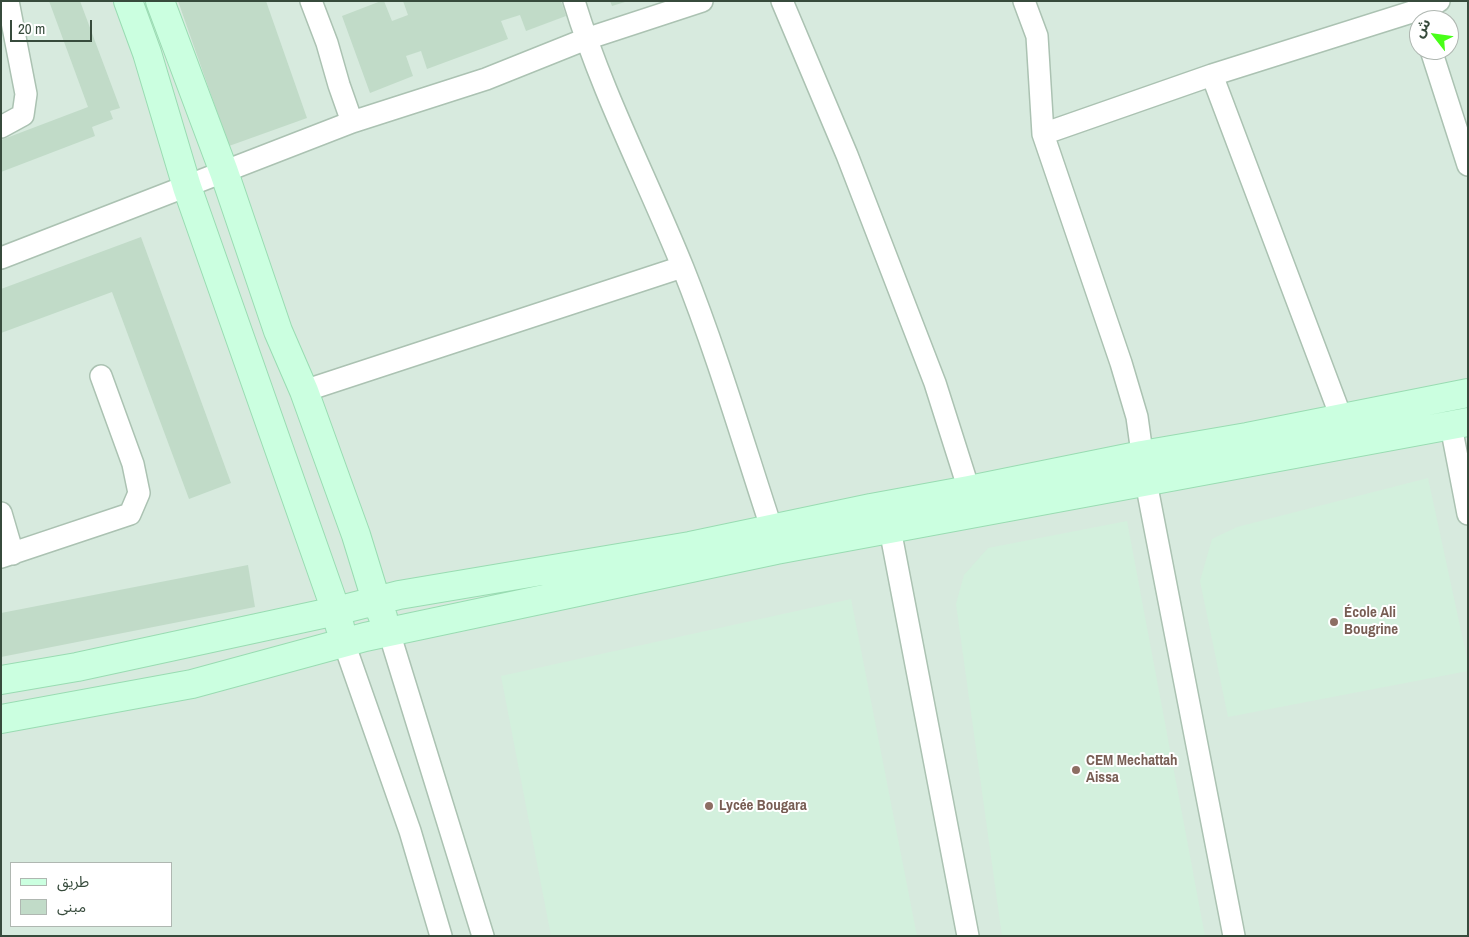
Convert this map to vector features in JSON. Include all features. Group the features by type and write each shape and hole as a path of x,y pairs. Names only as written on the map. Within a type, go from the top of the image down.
{"main road":[{"path":"128,1 148,53 187,187 336,611 344,643"},
{"path":"160,1 224,172 278,331 304,391 356,535 376,600 389,632"},
{"path":"1,719 192,684 344,643 774,540 871,508 1468,393"},
{"path":"1,680 77,667 336,611 376,600 681,548 890,529 1459,424"}],"street":[{"path":"1,127 23,115 26,94 8,1"},
{"path":"311,1 327,43 338,85 352,122"},
{"path":"574,1 586,39 623,132 682,267 703,323 736,419 774,540"},
{"path":"1,258 352,122 486,79 586,39 702,1"},
{"path":"782,1 847,155 935,382 969,490"},
{"path":"1024,1 1037,36 1043,134 1121,363 1137,417 1146,482 1234,936"},
{"path":"1418,10 1439,1"},
{"path":"1043,134 1212,75 1409,13"},
{"path":"1434,60 1468,165"},
{"path":"1212,75 1341,418"},
{"path":"304,391 682,267"},
{"path":"1,513 7,555 130,514 139,493 133,464 101,376"},
{"path":"1459,424 1468,514"},
{"path":"890,529 968,936"},
{"path":"389,632 483,936"},
{"path":"344,643 410,831 441,936"}],"shaded area":[{"path":"1,1 1468,1 1468,936 1,936"},
{"name":"École Ali Bougrine","path":"1428,478 1468,663 1468,671 1228,717 1200,581 1212,539 1237,527"},
{"name":"CEM Mechattah Aissa","path":"1127,521 1205,936 1002,936 956,604 964,575 988,548"},
{"name":"Lycée Bougara","path":"851,599 917,936 551,936 501,676"}],"building":[{"path":"49,1 80,1 120,108 110,111 113,119 92,127 95,136 1,172 1,140 88,107"},
{"path":"178,1 266,1 307,118 229,146"},
{"path":"384,1 392,21 408,15 403,1 561,1 566,16 526,31 520,15 501,21 508,39 427,69 421,51 406,56 413,76 370,93 342,16"},
{"path":"610,1 625,1 625,2 612,6"},
{"path":"141,237 231,483 189,499 112,292 1,333 1,289"},
{"path":"248,565 255,607 1,657 1,613"}],"place":[{"name":"École Ali Bougrine","path":"1334,622"},
{"name":"CEM Mechattah Aissa","path":"1076,770"},
{"name":"Lycée Bougara","path":"709,806"}]}
